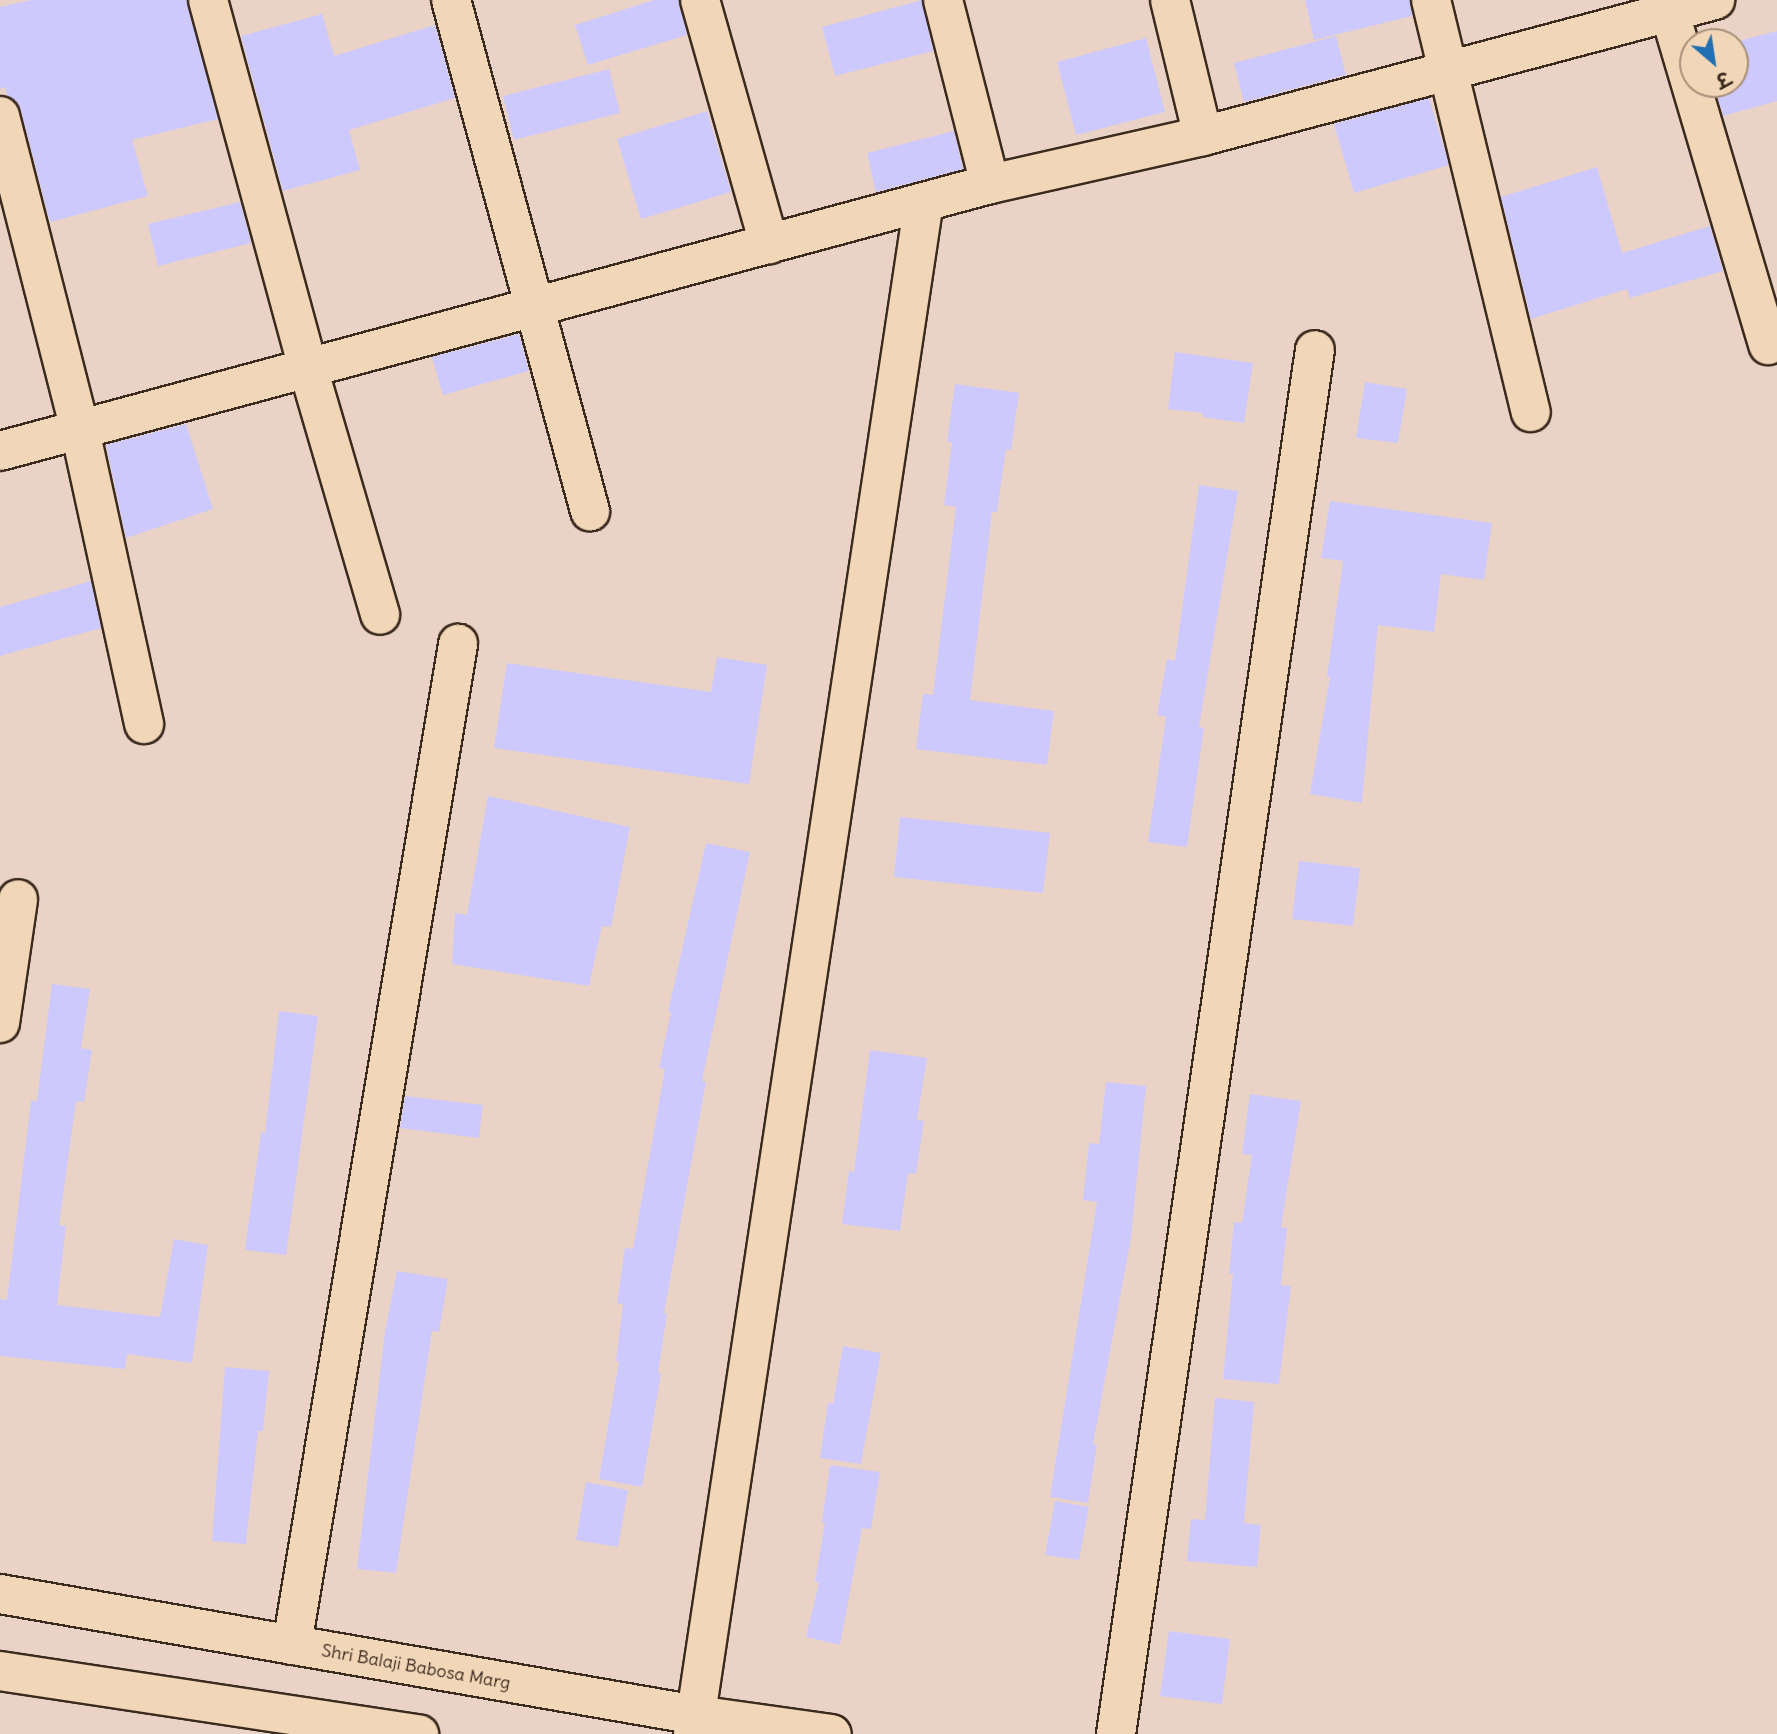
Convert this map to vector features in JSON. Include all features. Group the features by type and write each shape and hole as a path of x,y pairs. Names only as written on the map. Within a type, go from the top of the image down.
{"street":[{"path":"208,0 308,368 380,615"},
{"path":"451,0 590,511"},
{"path":"700,0 769,244"},
{"path":"943,0 990,184"},
{"path":"1170,0 1203,136"},
{"path":"1431,0 1450,68 1531,412"},
{"path":"0,451 990,184 1203,136 1667,6 1715,0"},
{"path":"1667,6 1768,345"},
{"path":"0,116 79,430 144,724"},
{"path":"694,1725 924,202"},
{"path":"1116,1734 1315,350"},
{"path":"292,1646 458,644"},
{"path":"0,1023 18,899"},
{"name":"Shri Balaji Babosa Marg","path":"0,1594 292,1646 694,1725 832,1734"},
{"path":"0,1671 419,1734"}],"building":[{"path":"31,0 187,0 218,119 132,140 148,196 50,222 21,111 16,101 7,95 5,87 0,89 0,7"},
{"path":"654,0 679,0 687,35 588,65 575,25"},
{"path":"922,0 933,51 835,76 822,27"},
{"path":"1305,0 1410,0 1412,16 1314,40"},
{"path":"322,14 334,56 435,25 455,98 349,130 360,170 283,191 241,36"},
{"path":"1777,31 1777,101 1723,116 1718,98 1749,98 1749,38"},
{"path":"1336,36 1346,75 1244,102 1234,63"},
{"path":"1146,38 1165,112 1076,135 1057,62"},
{"path":"609,69 620,113 514,140 503,96"},
{"path":"1429,98 1449,165 1354,193 1334,124"},
{"path":"707,111 731,192 641,219 617,139"},
{"path":"954,131 963,169 876,192 867,153"},
{"path":"1597,167 1622,253 1710,226 1723,271 1630,298 1627,289 1531,319 1501,197"},
{"path":"240,202 251,243 158,266 148,224"},
{"path":"519,334 529,371 443,395 432,357"},
{"path":"1175,352 1253,363 1244,423 1203,417 1203,413 1168,409"},
{"path":"1365,382 1407,389 1398,443 1356,438"},
{"path":"955,384 1019,393 1011,450 1006,449 997,512 992,512 970,700 1054,711 1047,765 916,749 923,694 933,695 956,507 944,505 952,442 947,442"},
{"path":"186,424 213,509 126,538 106,445"},
{"path":"1199,485 1238,491 1199,727 1204,728 1187,847 1148,842 1166,717 1157,715 1167,659 1175,661"},
{"path":"1330,501 1492,523 1484,580 1441,574 1434,632 1378,625 1362,803 1310,794 1330,677 1327,677 1343,561 1321,558"},
{"path":"91,581 101,628 0,656 0,607"},
{"path":"717,657 767,665 749,784 494,748 507,663 711,692"},
{"path":"488,796 630,827 611,927 602,926 589,986 452,964 455,913 467,915"},
{"path":"900,817 1050,833 1043,893 894,877"},
{"path":"706,843 750,852 702,1081 706,1082 664,1313 667,1314 658,1373 661,1374 642,1487 599,1479 619,1362 616,1361 623,1304 617,1303 625,1248 633,1249 665,1069 659,1068 671,1012 668,1012"},
{"path":"1299,861 1360,868 1353,926 1292,919"},
{"path":"52,984 90,989 81,1048 92,1050 84,1102 76,1101 59,1225 66,1226 57,1305 160,1317 174,1239 208,1245 192,1363 127,1354 125,1369 0,1356 0,1299 7,1300 31,1101 37,1101"},
{"path":"279,1011 318,1016 286,1255 245,1250 261,1132 265,1133"},
{"path":"870,1050 927,1058 917,1120 924,1121 916,1174 908,1173 900,1231 842,1224 849,1171 854,1172"},
{"path":"1106,1082 1146,1086 1131,1238 1093,1444 1097,1445 1088,1503 1050,1497 1097,1202 1083,1200 1089,1143 1099,1144"},
{"path":"1250,1094 1301,1101 1281,1227 1287,1228 1281,1285 1291,1286 1279,1384 1223,1379 1233,1274 1229,1274 1234,1222 1242,1223 1252,1155 1242,1154"},
{"path":"405,1096 483,1105 479,1138 400,1128"},
{"path":"397,1271 448,1279 439,1332 432,1331 396,1573 357,1569 385,1332"},
{"path":"843,1346 881,1353 861,1464 820,1458 828,1403 833,1404"},
{"path":"225,1367 269,1371 263,1431 258,1431 246,1544 212,1541"},
{"path":"1215,1398 1254,1402 1244,1523 1261,1525 1257,1567 1187,1561 1191,1519 1205,1520"},
{"path":"830,1465 880,1472 871,1529 862,1528 840,1645 806,1637 819,1583 815,1582 825,1523 822,1522"},
{"path":"586,1482 628,1490 618,1547 576,1540"},
{"path":"1055,1501 1089,1507 1079,1560 1045,1555"},
{"path":"1169,1631 1230,1639 1222,1704 1160,1696"}]}
